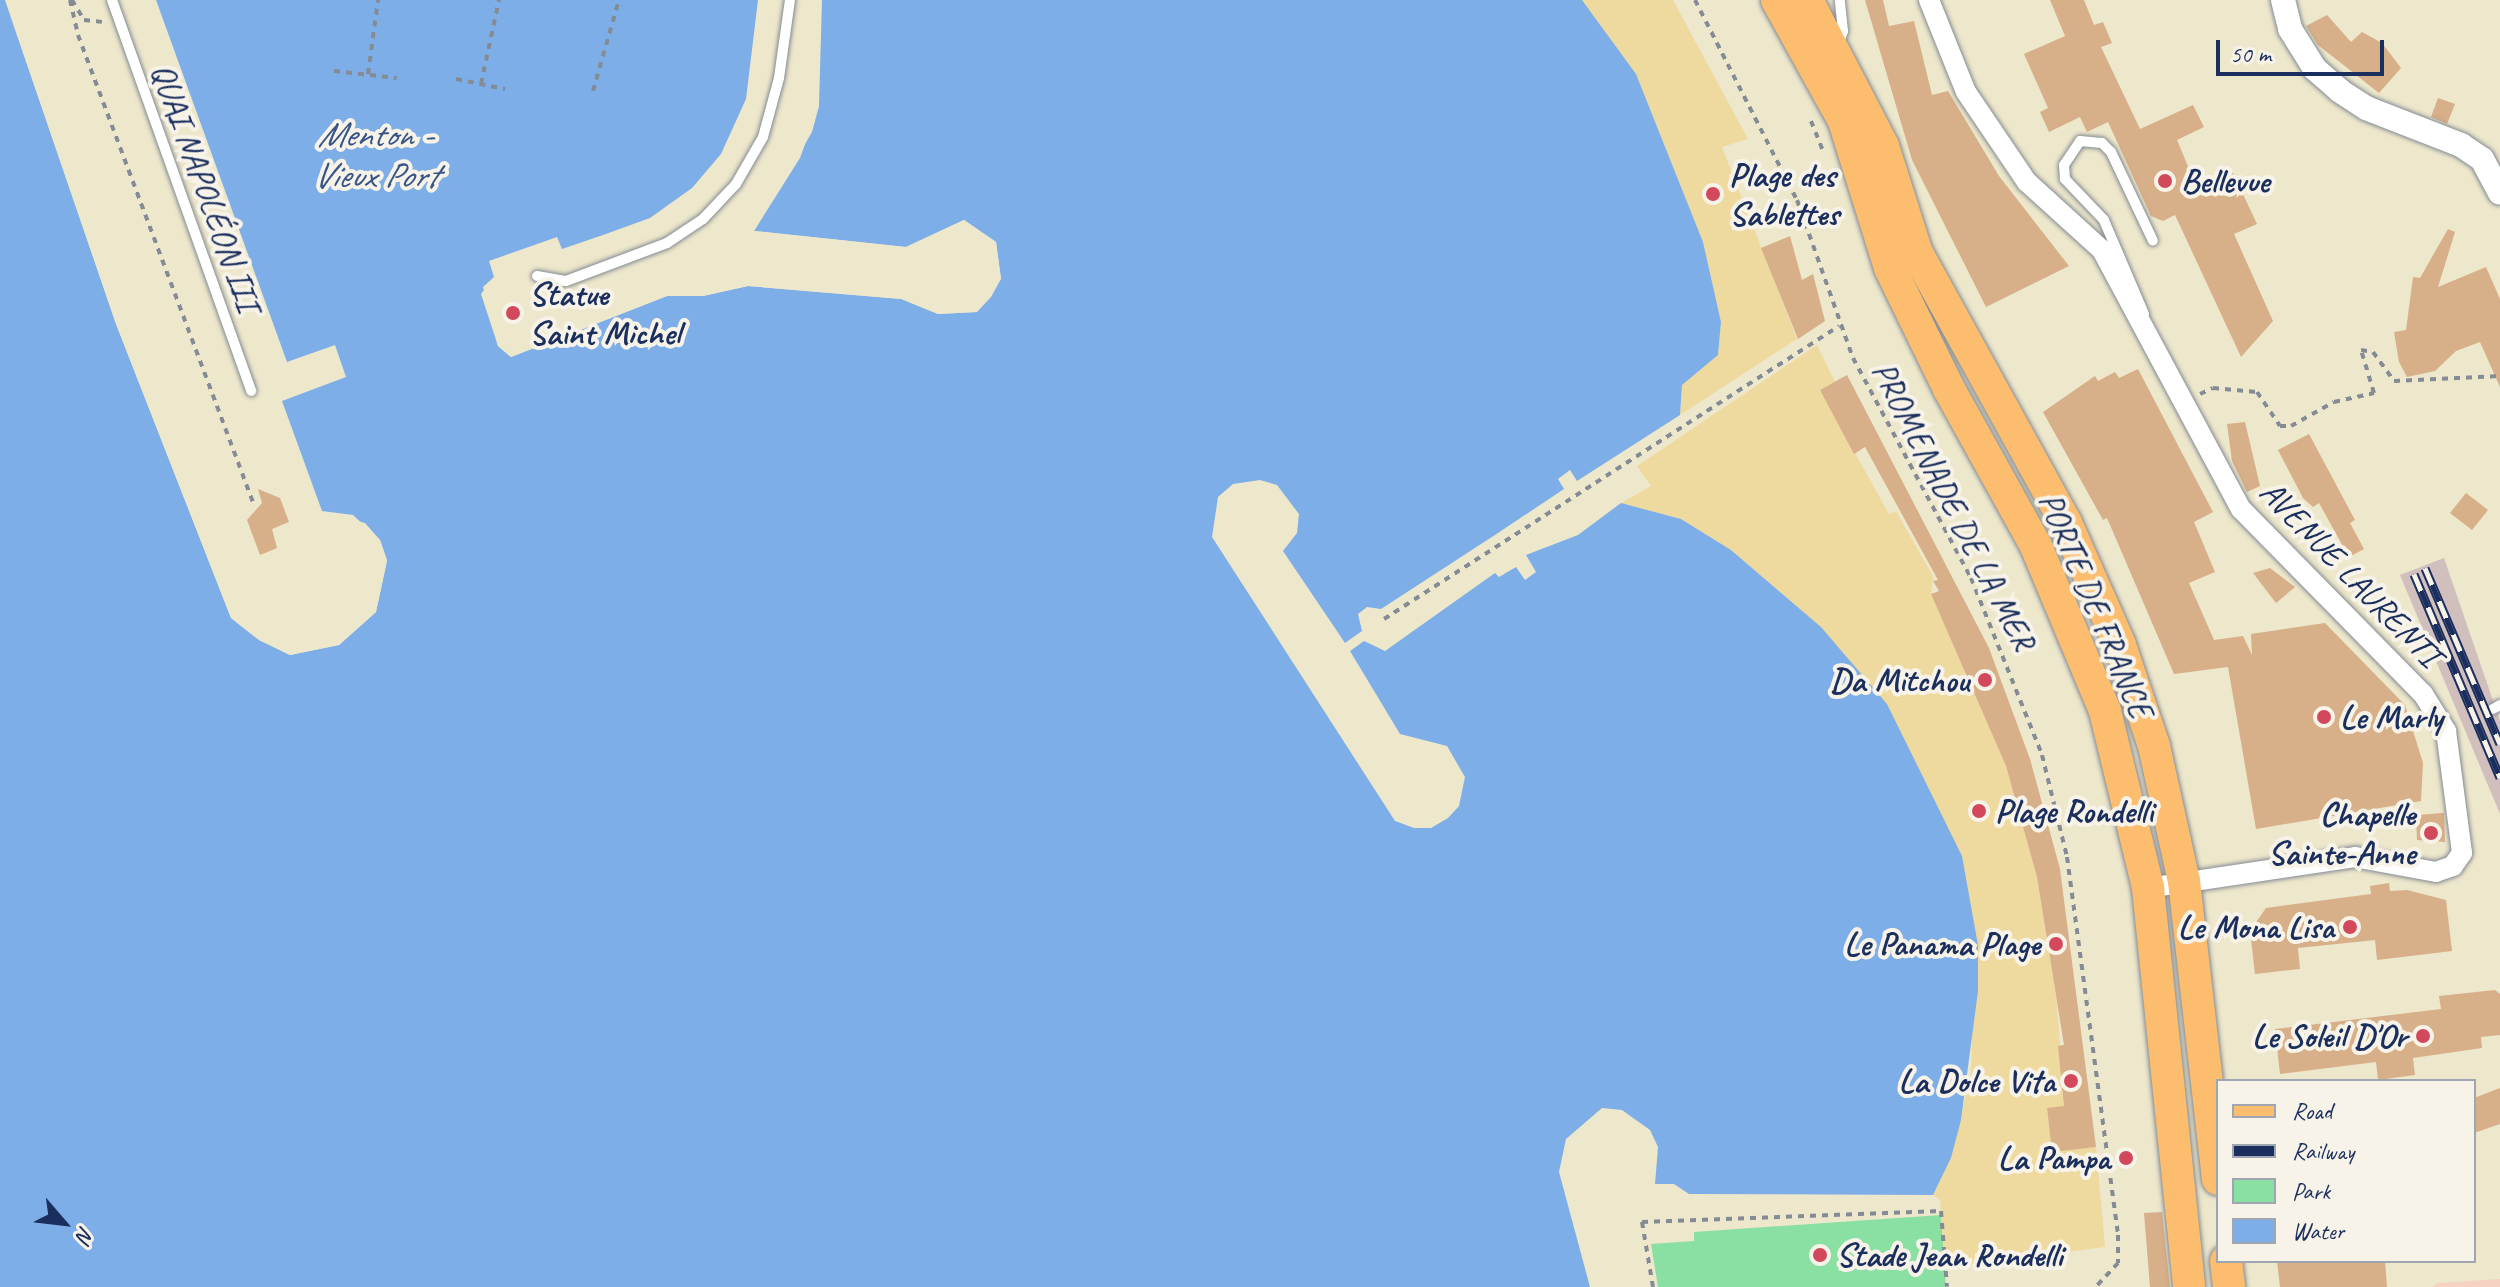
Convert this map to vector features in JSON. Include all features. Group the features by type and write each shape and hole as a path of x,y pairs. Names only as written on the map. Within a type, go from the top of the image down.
{"main road":[{"name":"PORTE DE FRANCE","path":"1777,0 1844,121 1890,268 1943,377 2036,546 2094,683 2122,771 2148,888 2189,1287"},
{"name":"PORTE DE FRANCE","path":"1807,0 1836,50 1883,146 1917,253 2096,585 2154,746 2184,881 2216,1161"},
{"path":"2226,1263 2229,1287"}],"street":[{"name":"AVENUE LAURENTI","path":"1929,0 1966,92 2027,182 2102,250 2241,509 2423,694 2452,728 2462,853 2453,866 2436,872 2355,857 2148,888"},
{"path":"2283,0 2290,29 2315,69 2366,108 2461,145 2482,159 2500,193"}],"lane":[{"name":"QUAI NAPOLÉON III","path":"112,0 251,391"},
{"path":"537,276 566,281 667,243 703,219 736,184 763,137 779,78 790,0"},
{"path":"1836,50 1843,31 1840,0"},
{"path":"2146,335 2144,308 2113,236 2065,179 2064,165 2080,141 2102,143 2111,152 2153,241"}],"path":[{"path":"71,0 84,20"},
{"path":"71,0 78,35 254,505"},
{"path":"368,74 378,0"},
{"path":"481,84 499,0"},
{"path":"593,91 619,0"},
{"name":"PROMENADE DE LA MER","path":"1695,0 1797,200 1839,326 1971,578 2042,755 2067,857 2118,1235 2118,1263 2096,1287"},
{"path":"334,71 397,78"},
{"path":"456,79 505,89"},
{"path":"1807,111 1826,159"},
{"path":"1384,619 1839,326"},
{"path":"2181,401 2213,388 2257,392 2280,426 2291,426 2334,402 2374,393 2361,350 2373,352 2394,381 2500,376"},
{"path":"1653,1287 1642,1222 1941,1211 1947,1287"}],"shaded area":[{"path":"2444,558 2500,721 2500,814 2400,575"},
{"path":"2500,1279 2500,1287 2432,1287 2438,1283"}],"green space":[{"name":"Stade Jean Rondelli","path":"1941,1215 1946,1287 1658,1287 1651,1244 1694,1241 1694,1232"}],"sand":[{"name":"Plage des Sablettes","path":"1582,0 1673,0 1748,139 1722,147 1797,339 1680,415 1682,385 1718,355 1721,322 1703,242 1636,74"},
{"name":"Plage Rondelli","path":"1817,345 1835,382 1820,390 1889,514 1896,511 1933,576 1931,594 2006,766 2037,877 2057,1003 2064,1106 2047,1109 2052,1151 2096,1147 2105,1247 1945,1268 1940,1200 1933,1195 1951,1158 1971,1073 1972,1038 1821,627 1731,550 1681,519 1621,503 1651,486 1637,466"}],"water":[{"name":"Menton - Vieux Port","path":"0,0 5,0 116,324 231,618 259,640 290,655 339,645 376,612 387,560 380,540 365,523 322,511 282,401 346,377 335,345 287,362 156,0 758,0 746,99 721,154 692,188 650,218 603,235 562,249 557,237 489,261 494,277 483,287 498,346 511,357 667,296 703,296 748,286 902,299 938,314 977,312 1001,279 996,242 964,220 906,247 754,231 812,132 819,106 822,0 1582,0 1636,74 1703,242 1721,322 1718,355 1682,385 1680,415 1577,481 1570,470 1558,479 1564,489 1381,609 1367,607 1358,614 1362,631 1345,643 1283,551 1297,533 1299,514 1277,485 1260,480 1233,484 1218,497 1212,537 1395,821 1414,828 1431,828 1448,818 1459,806 1465,777 1447,746 1400,734 1350,651 1364,641 1385,651 1495,573 1499,577 1516,567 1525,580 1536,572 1526,555 1578,535 1621,503 1681,519 1731,550 1821,627 1887,704 1962,856 1978,945 1978,991 1961,1120 1951,1158 1933,1195 1689,1194 1674,1184 1655,1184 1658,1147 1650,1130 1622,1110 1602,1108 1566,1139 1559,1172 1590,1287 0,1287"}],"pier":[{"path":"5,0 120,323 235,615 261,636 291,650 337,642 372,610 383,561 377,542 362,526 322,511 353,515 380,540 387,561 376,612 339,645 290,655 259,640 231,618 116,324"},
{"path":"818,0 819,106 800,158 754,231 906,247 964,220 996,242 1001,279 991,297 977,312 938,314 901,299 748,286 703,296 667,296 511,357 498,346 481,294 494,277 485,294 501,344 511,352 666,292 748,282 902,295 939,310 975,308 988,295 997,278 993,244 963,224 906,251 750,233 808,131 815,106"}],"building":[{"path":"1865,0 1883,0 1889,26 1914,21 1932,95 1948,91 1999,176 2069,266 1986,307 1912,160"},
{"name":"Bellevue","path":"2050,0 2084,0 2094,25 2103,22 2112,43 2101,47 2140,129 2193,105 2204,127 2177,140 2195,183 2208,178 2210,184 2233,173 2257,224 2234,234 2273,321 2241,357 2175,215 2163,221 2151,216 2108,122 2087,132 2080,117 2049,132 2040,112 2048,108 2024,54 2065,36"},
{"path":"2327,15 2351,42 2362,32 2382,43 2401,68 2379,93 2318,45 2306,26"},
{"path":"2438,98 2455,104 2447,124 2431,117"},
{"path":"2448,229 2455,232 2438,287 2486,267 2500,299 2500,387 2480,342 2456,351 2435,371 2407,377 2399,362 2394,332 2406,330 2413,277 2420,278"},
{"path":"1790,236 1802,280 1813,274 1825,321 1798,339 1761,248"},
{"path":"2138,369 2213,512 2194,522 2215,572 2189,583 2214,640 2243,636 2252,655 2251,634 2325,623 2405,705 2423,763 2421,801 2256,829 2228,667 2174,674 2107,518 2103,520 2043,412 2095,376 2098,381 2115,372 2119,378"},
{"path":"1847,375 1989,648 2030,759 2060,869 2096,1147 2052,1152 2047,1108 2064,1106 2058,1046 2064,1045 2037,877 2006,766 1931,594 1939,591 1933,581 1938,580 1865,447 1854,454 1820,390"},
{"path":"2245,422 2260,486 2247,492 2232,461 2227,424"},
{"path":"2309,434 2355,520 2350,523 2364,549 2349,557 2319,503 2313,507 2303,498 2278,450"},
{"path":"258,489 280,498 289,522 272,529 277,548 260,555 247,520 262,503"},
{"path":"2466,493 2488,510 2472,530 2450,513"},
{"path":"2270,568 2295,587 2276,603 2253,573"},
{"name":"Chapelle Sainte-Anne","path":"2444,813 2445,842 2417,840 2416,815"},
{"name":"Le Mona Lisa","path":"2389,883 2390,891 2407,890 2446,900 2452,951 2377,960 2375,940 2298,948 2300,969 2255,974 2250,931 2266,908 2371,894 2370,886"},
{"name":"Le Soleil D'Or","path":"2495,990 2500,994 2500,1035 2481,1037 2482,1048 2413,1058 2415,1075 2378,1079 2376,1062 2280,1074 2275,1029 2441,1009 2439,996"},
{"path":"2500,1088 2500,1124 2476,1132 2476,1097"},
{"path":"2162,1212 2170,1287 2150,1287 2144,1213"},
{"path":"2277,1263 2385,1263 2387,1287 2280,1287"}],"railway":[{"path":"2425,568 2500,744"},
{"path":"2414,574 2500,778"}],"place":[{"name":"Bellevue","path":"2165,181"},
{"name":"Plage des Sablettes","path":"1713,194"},
{"name":"Statue Saint Michel","path":"513,313"},
{"name":"Da Mitchou","path":"1985,680"},
{"name":"Le Marly","path":"2324,717"},
{"name":"Plage Rondelli","path":"1979,811"},
{"name":"Chapelle Sainte-Anne","path":"2431,833"},
{"name":"Le Mona Lisa","path":"2350,927"},
{"name":"Le Panama Plage","path":"2056,944"},
{"name":"Le Soleil D'Or","path":"2423,1036"},
{"name":"La Dolce Vita","path":"2071,1081"},
{"name":"La Pampa","path":"2126,1158"},
{"name":"Stade Jean Rondelli","path":"1820,1255"}]}
